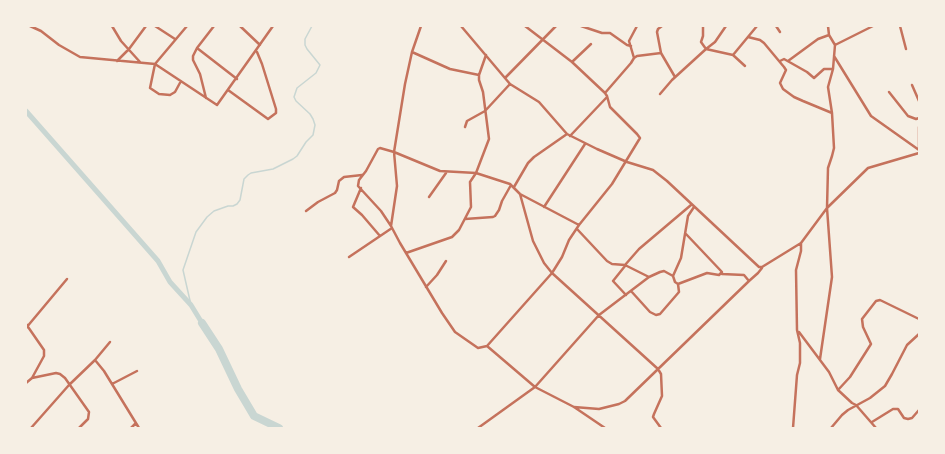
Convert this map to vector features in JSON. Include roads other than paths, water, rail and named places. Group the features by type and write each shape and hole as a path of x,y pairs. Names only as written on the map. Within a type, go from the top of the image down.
{"street":[{"path":"32,26 80,57 155,64 217,105 272,26"},
{"path":"112,26 121,41 140,62"},
{"path":"116,61 129,49 146,26"},
{"path":"155,26 175,39"},
{"path":"181,80 175,92 170,95 159,94 150,88 155,64 187,26"},
{"path":"206,98 200,74 193,60 194,52 214,26"},
{"path":"240,26 260,45"},
{"path":"350,257 392,227 397,186 394,152 405,84 412,52 421,26"},
{"path":"461,26 510,84 539,102 568,135 627,162 653,170 759,267 762,267"},
{"path":"525,26 572,62 605,93 610,107 640,136 627,162 612,184 579,225 568,242 561,259 552,273 487,346 478,348 455,332 426,287 392,227 381,211 358,184 378,148 394,152 446,173 476,173 512,186 520,194 579,225"},
{"path":"505,78 556,26"},
{"path":"581,26 602,33 610,33 631,47"},
{"path":"605,93 631,64 634,58 629,41 637,26"},
{"path":"662,26 657,32 661,53 675,77"},
{"path":"703,26 703,36 701,42 706,49 733,55 745,66"},
{"path":"660,94 675,77 715,42 726,26"},
{"path":"733,55 757,26"},
{"path":"776,26 780,32"},
{"path":"820,359 832,277 827,208 828,168 834,148 832,113 828,87 833,69 835,45 829,34 828,26"},
{"path":"835,45 873,26"},
{"path":"900,26 906,48"},
{"path":"788,61 818,39 829,34"},
{"path":"748,37 760,40 780,61 786,70 780,83 783,89 798,99 832,113"},
{"path":"572,62 591,44"},
{"path":"197,48 236,79"},
{"path":"228,90 268,119 276,113 262,64 256,51"},
{"path":"412,52 450,69 479,74"},
{"path":"634,58 661,53"},
{"path":"406,253 452,237 459,230 472,207 470,184 476,173 489,139 479,74 486,55"},
{"path":"834,56 872,116 919,150"},
{"path":"780,61 784,59 807,72 814,78 824,69 833,69"},
{"path":"465,127 467,121 485,111 510,84"},
{"path":"912,85 919,101"},
{"path":"890,92 908,116 916,119 919,118"},
{"path":"465,219 495,216 502,201 528,163 534,157 568,135 607,96"},
{"path":"919,127 919,150"},
{"path":"544,207 585,144"},
{"path":"574,407 599,409 619,404 625,400 760,272 762,267 801,243 827,208 868,168 919,153"},
{"path":"429,196 446,173"},
{"path":"306,212 318,202 335,193 339,181 344,177 362,175"},
{"path":"361,188 353,207 380,236"},
{"path":"520,194 534,244 543,261 552,273 658,368 661,374 662,391 660,401 653,417 661,428"},
{"path":"626,294 612,280 639,250 691,205"},
{"path":"631,291 650,312 656,316 660,314 679,293 678,284 675,282 673,276 681,258 688,216 694,207"},
{"path":"577,229 612,264 625,265 649,278"},
{"path":"686,234 722,272 722,274"},
{"path":"793,428 800,363 800,343 797,330 796,270 801,251 801,243"},
{"path":"426,287 437,275 446,261"},
{"path":"478,428 535,387 599,315 626,294 662,271 673,276"},
{"path":"678,284 708,273 719,275 744,275 749,282"},
{"path":"26,383 32,378 44,356 44,350 27,326 67,279"},
{"path":"838,390 850,377 871,344 865,333 862,320 876,301 880,300 919,319"},
{"path":"797,330 829,372 838,390 856,405 876,428"},
{"path":"831,428 842,415 856,405 870,398 885,386 907,345 919,334"},
{"path":"31,428 110,342"},
{"path":"487,346 535,387 574,407 605,428"},
{"path":"95,360 112,384 139,428"},
{"path":"112,384 137,372"},
{"path":"32,378 56,373 60,374 89,412 88,419 79,428"},
{"path":"872,422 893,409 898,410 902,416 908,419 912,418 919,410"},
{"path":"131,428 136,423"}],"waterway":[{"path":"191,305 183,270 196,232 207,217 214,211 237,204 240,200 244,179 248,175 251,173 273,169 293,159 313,135 315,125 313,119 294,97 297,88 316,73 320,65 305,45 305,39 312,26"},
{"path":"26,111 158,261 170,282 191,305 202,323"},
{"path":"202,323 219,349 238,389 254,416 279,428"}]}
